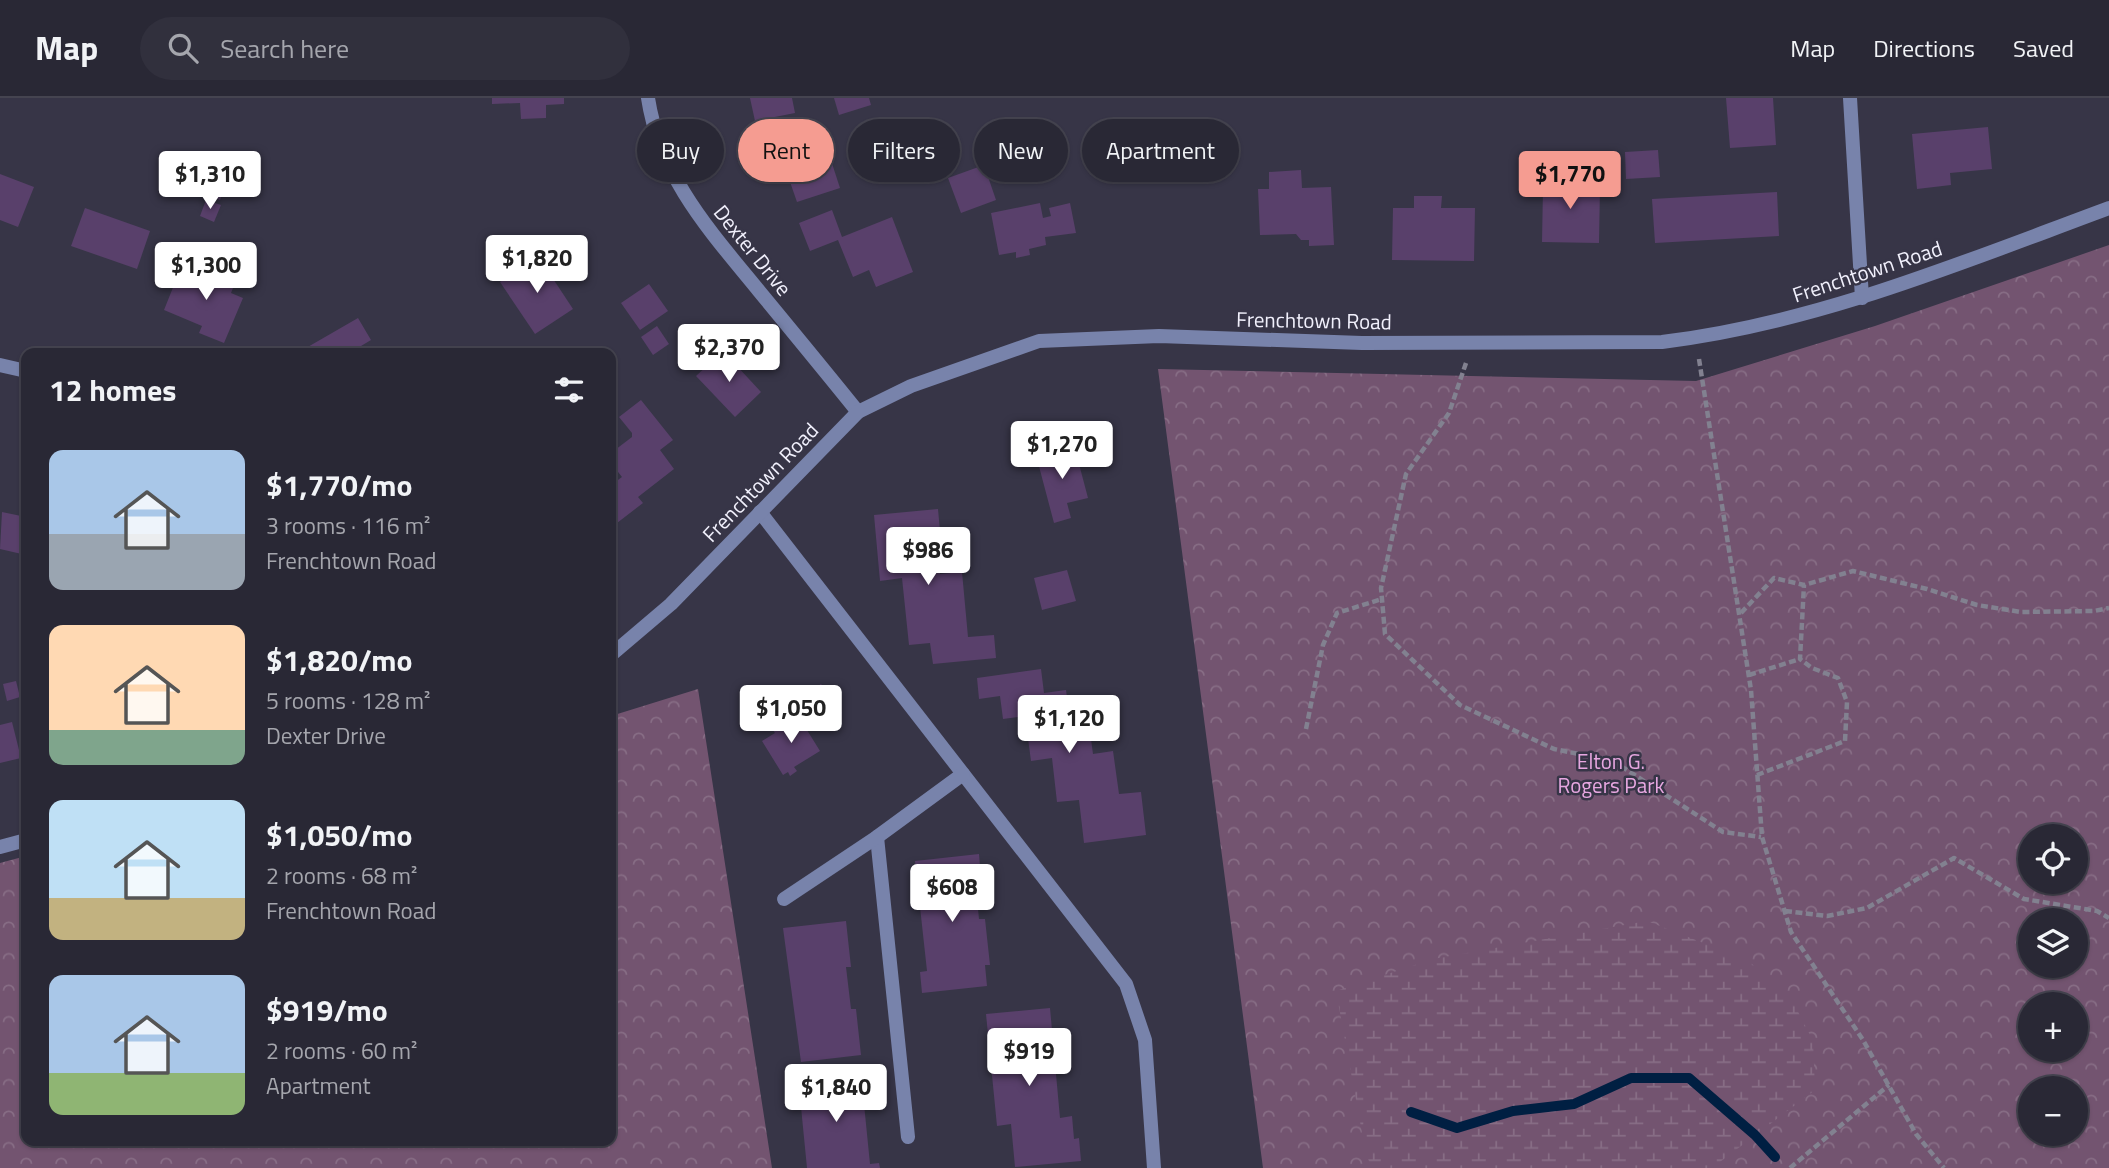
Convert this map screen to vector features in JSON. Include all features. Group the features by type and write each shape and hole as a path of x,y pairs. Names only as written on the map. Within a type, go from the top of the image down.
{"street":[{"name":"Dexter Drive","path":"648,98 652,124 669,171 694,211 858,412"},
{"path":"1850,98 1862,298"},
{"name":"Frenchtown Road","path":"616,651 671,604 858,412 911,386 1039,341 1158,336 1362,343 1662,342 1696,338 1770,323 1862,298 2109,208"},
{"path":"0,365 21,369"},
{"path":"760,512 1126,984 1145,1040 1154,1168"},
{"path":"784,899 877,837 963,774"},
{"path":"877,837 908,1136"},
{"path":"0,847 21,841"}],"path":[{"path":"1696,338 1749,675 1762,837 1791,932 1863,1040 1916,1135 1944,1168"},
{"path":"1473,343 1449,413 1406,474 1381,588 1385,634 1460,705 1554,749 1614,761 1723,832 1762,837"},
{"path":"1740,614 1774,578 1804,585 1853,571 1927,589 1977,605 2021,612 2094,611 2109,608"},
{"path":"1801,659 1804,585"},
{"path":"1306,729 1322,645 1337,613 1382,599"},
{"path":"1749,675 1801,659"},
{"path":"1757,775 1845,741 1847,702 1838,678 1812,668 1801,659"},
{"path":"1785,911 1828,916 1867,908 1954,858 2024,899 2097,911 2109,918"},
{"path":"1790,1168 1889,1085"}],"green space":[{"name":"Elton G. Rogers Park","path":"2109,245 2109,1168 1263,1168 1158,369 1696,381 1875,326"},
{"path":"698,689 772,1168 0,1168 0,863 21,857 21,1146 616,1146 616,714"},
{"path":"1647,921 1747,960 1789,994 1813,1041 1815,1090 1712,1168 1372,1168 1366,1154 1336,991 1433,959"}],"building":[{"path":"492,98 564,98 564,104 546,105 546,118 521,119 520,103 492,104"},
{"path":"750,98 792,98 795,113 755,119"},
{"path":"834,98 869,98 871,105 839,115"},
{"path":"1726,98 1773,98 1776,145 1730,148"},
{"path":"1988,127 1992,169 1950,173 1951,185 1917,189 1912,134"},
{"path":"1658,150 1660,177 1626,179 1625,152"},
{"path":"974,169 974,182 990,182 996,200 961,213 949,182 960,182 960,174"},
{"path":"834,170 840,188 797,202 790,182 834,182"},
{"path":"1301,170 1302,188 1331,187 1334,245 1309,246 1309,240 1301,240 1296,234 1260,235 1258,189 1269,189 1269,172"},
{"path":"1550,171 1572,172 1571,186 1600,187 1599,243 1542,242 1543,187 1550,187"},
{"path":"0,174 34,187 18,227 0,220"},
{"path":"215,181 226,186 220,200 209,195"},
{"path":"1777,192 1779,236 1655,243 1652,199"},
{"path":"1414,196 1442,196 1441,208 1475,208 1474,261 1392,260 1393,208 1414,208"},
{"path":"206,200 221,205 214,222 200,216"},
{"path":"1040,203 1043,218 1051,216 1049,208 1070,203 1076,233 1045,237 1046,245 1029,249 1030,255 1016,258 1016,252 999,255 991,213"},
{"path":"85,208 150,231 137,269 71,246"},
{"path":"832,210 842,237 892,217 913,272 876,287 869,270 853,277 838,240 810,251 799,223"},
{"path":"538,256 573,309 535,334 500,282"},
{"path":"209,266 237,278 231,293 243,298 224,343 199,333 202,326 164,310 180,270 204,280"},
{"path":"649,284 668,311 640,330 621,303"},
{"path":"358,318 371,340 358,348 306,348"},
{"path":"657,326 669,344 653,355 641,337"},
{"path":"723,351 761,392 735,417 696,376"},
{"path":"641,400 673,440 660,450 674,469 638,497 643,503 617,523 616,481 622,477 616,469 616,449 632,437 632,433 619,417"},
{"path":"1074,445 1088,498 1067,503 1071,518 1054,523 1036,455"},
{"path":"938,509 940,531 936,531 940,574 962,572 968,637 994,635 996,658 933,664 930,643 909,645 902,578 880,581 874,515"},
{"path":"2,512 21,516 21,554 0,549"},
{"path":"1067,570 1076,601 1042,610 1034,578"},
{"path":"1041,669 1044,693 1066,690 1069,711 1087,709 1093,754 1113,751 1119,794 1141,792 1146,835 1084,843 1079,800 1057,802 1052,758 1031,761 1025,716 1003,719 1000,696 979,699 977,678"},
{"path":"16,681 20,697 7,701 3,684"},
{"path":"821,684 842,713 818,730 797,700"},
{"path":"797,714 820,751 794,767 797,771 790,776 788,772 783,775 762,741 775,733 772,729"},
{"path":"12,722 21,758 0,763 0,725"},
{"path":"979,854 981,878 975,878 979,919 985,919 990,965 985,965 987,986 922,993 920,972 927,971 915,861"},
{"path":"846,921 851,967 846,967 851,1009 856,1009 861,1055 801,1062 783,928"},
{"path":"1050,1008 1060,1118 1072,1116 1074,1139 1079,1138 1081,1161 1015,1167 1011,1124 997,1126 986,1014"},
{"path":"864,1076 866,1093 863,1094 870,1164 879,1163 880,1168 807,1168 801,1107 806,1107 803,1083"}],"waterway":[{"path":"1411,1112 1457,1128 1513,1111 1574,1104 1631,1078 1689,1078 1755,1135 1775,1157"}]}
